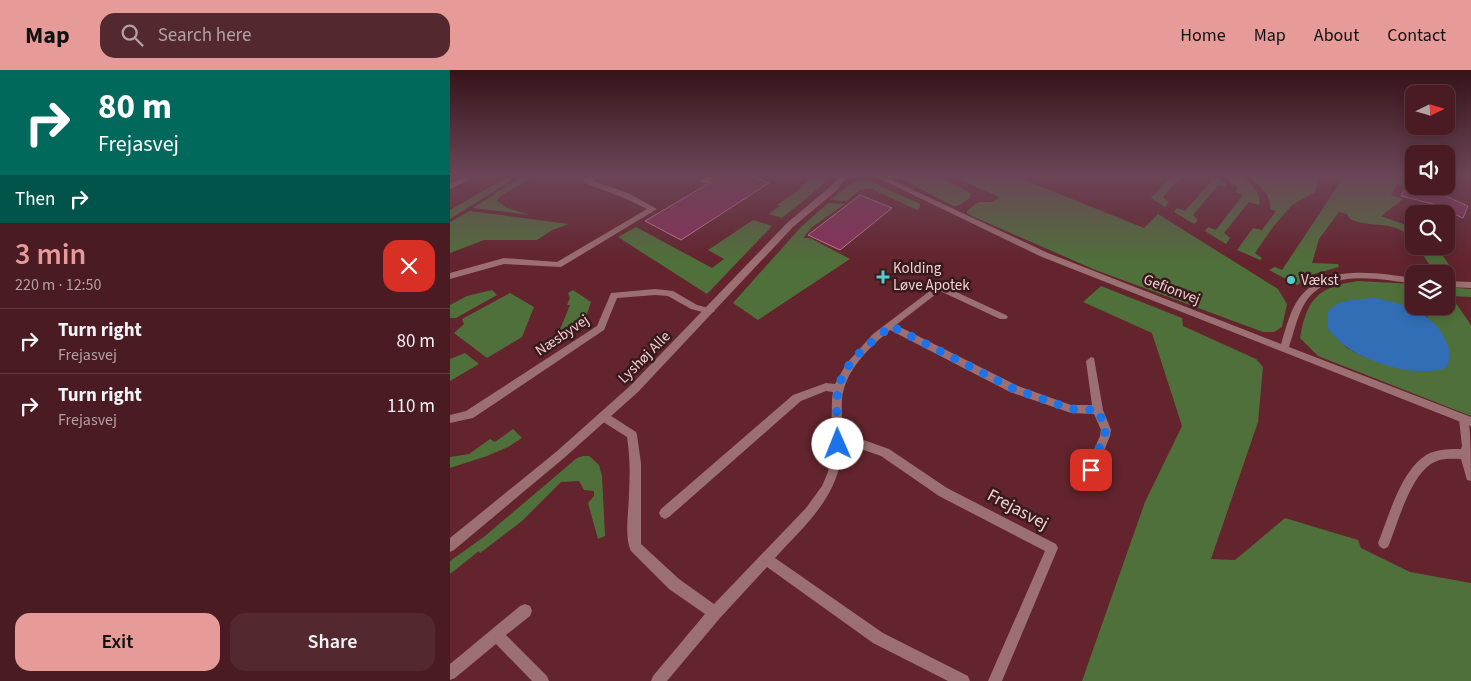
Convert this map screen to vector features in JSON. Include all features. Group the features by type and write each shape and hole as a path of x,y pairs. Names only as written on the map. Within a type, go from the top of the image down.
{"street":[{"path":"450,276 504,262 558,265 653,209 640,204"},
{"name":"Lyshøj Alle","path":"450,546 604,417 634,389 790,225 816,204"},
{"name":"Gefionvej","path":"936,204 1045,255 1467,420 1468,446 1465,454 1471,476"},
{"path":"1284,349 1303,299 1324,282 1340,277 1363,276 1405,280"},
{"path":"1455,284 1471,285"},
{"path":"658,681 714,613 766,559 821,497 834,467 838,444 840,382 851,363 891,326 939,287 1003,317"},
{"name":"Næsbyvej","path":"450,419 469,415 601,328 614,295 655,292 670,293 694,307 710,310"},
{"path":"891,326 1014,389 1071,409 1098,410"},
{"path":"1084,485 1106,430 1098,410 1091,361"},
{"path":"665,513 797,398 826,387 839,389"},
{"path":"604,417 632,435 635,448 635,547 674,584 714,613"},
{"name":"Frejasvej","path":"838,444 858,443 885,452 943,492 1052,548 995,681"},
{"path":"1384,543 1412,476 1423,463 1433,457 1465,454"},
{"path":"766,559 878,638 963,681"},
{"path":"450,673 524,611"},
{"path":"496,635 542,681"}],"green space":[{"path":"461,204 475,204 450,219 450,210"},
{"path":"480,204 501,204 507,208 530,215 473,208"},
{"path":"800,204 782,218 769,214 780,206 777,205"},
{"path":"827,204 845,204 812,227 803,238 810,238 850,259 758,320 733,303 801,227"},
{"path":"903,204 920,204 917,210"},
{"path":"948,204 962,204 958,206"},
{"path":"976,204 1083,204 1144,228 1158,214 1278,289 1287,304 1282,327 1274,332 1263,332 1093,269 972,216 967,211"},
{"path":"1192,204 1203,204 1193,215 1198,220 1194,224 1174,212 1177,208 1185,211"},
{"path":"1236,204 1248,204 1224,233 1230,238 1226,244 1205,231 1208,227 1216,230"},
{"path":"1270,204 1295,204 1273,227 1255,253 1262,258 1260,260 1237,250 1253,228 1262,230 1276,211 1270,209"},
{"path":"1326,204 1397,204 1381,216 1405,225 1405,233 1400,229 1384,225 1359,222 1350,219 1347,214 1339,212 1319,239 1312,263 1338,264 1339,267 1314,274 1297,285 1269,270 1275,267 1282,270"},
{"path":"470,211 569,224 552,230 537,240 484,240 450,253 450,222"},
{"path":"753,220 772,226 707,294 618,237 636,227 712,268 724,259 708,250"},
{"path":"1423,255 1442,255 1449,265 1430,265"},
{"path":"1358,281 1405,284 1405,308 1328,329 1347,348 1364,357 1428,317 1424,315 1455,315 1455,302 1471,325 1471,416 1318,356 1300,338 1303,324 1311,304 1324,291"},
{"path":"1101,286 1182,318 1183,326 1256,359 1263,367 1258,422 1211,559 1235,560 1285,518 1358,540 1361,548 1410,572 1471,583 1471,681 1082,681 1145,502 1182,426 1152,333 1083,302"},
{"path":"1455,288 1471,289 1471,297 1455,296"},
{"path":"492,290 497,295 456,318 450,318 450,305 467,296"},
{"path":"573,290 591,302 586,316 581,325 557,332 570,305 567,305 570,298 568,293"},
{"path":"510,293 534,307 522,337 487,358 454,333 464,324 462,319"},
{"path":"465,353 479,364 450,381 450,359"},
{"path":"513,429 522,438 508,447 487,456 450,468 450,457 469,454 490,439 495,442"},
{"path":"589,456 599,465 602,476 605,536 598,539 588,503 594,496 594,491 584,490 579,481 561,482 522,521 450,574 450,561 485,536 577,458"}],"water":[{"path":"1374,298 1405,306 1405,315 1423,315 1428,318 1436,325 1448,346 1449,360 1446,368 1435,371 1423,371 1396,368 1369,359 1348,348 1328,329 1328,312 1337,304"}],"building":[{"path":"675,204 737,204 681,240 645,221"},
{"path":"849,204 881,204 892,208 840,250 808,235"},
{"path":"1431,204 1462,204 1468,206 1463,218 1455,214 1455,205"}],"place":[{"name":"Kolding Løve Apotek","path":"883,277"},
{"name":"Vækst","path":"1291,280"}],"route":[{"path":"838,444 837,398 840,382 851,363 891,326 1014,389 1071,409 1098,410 1106,430 1091,470"}]}
